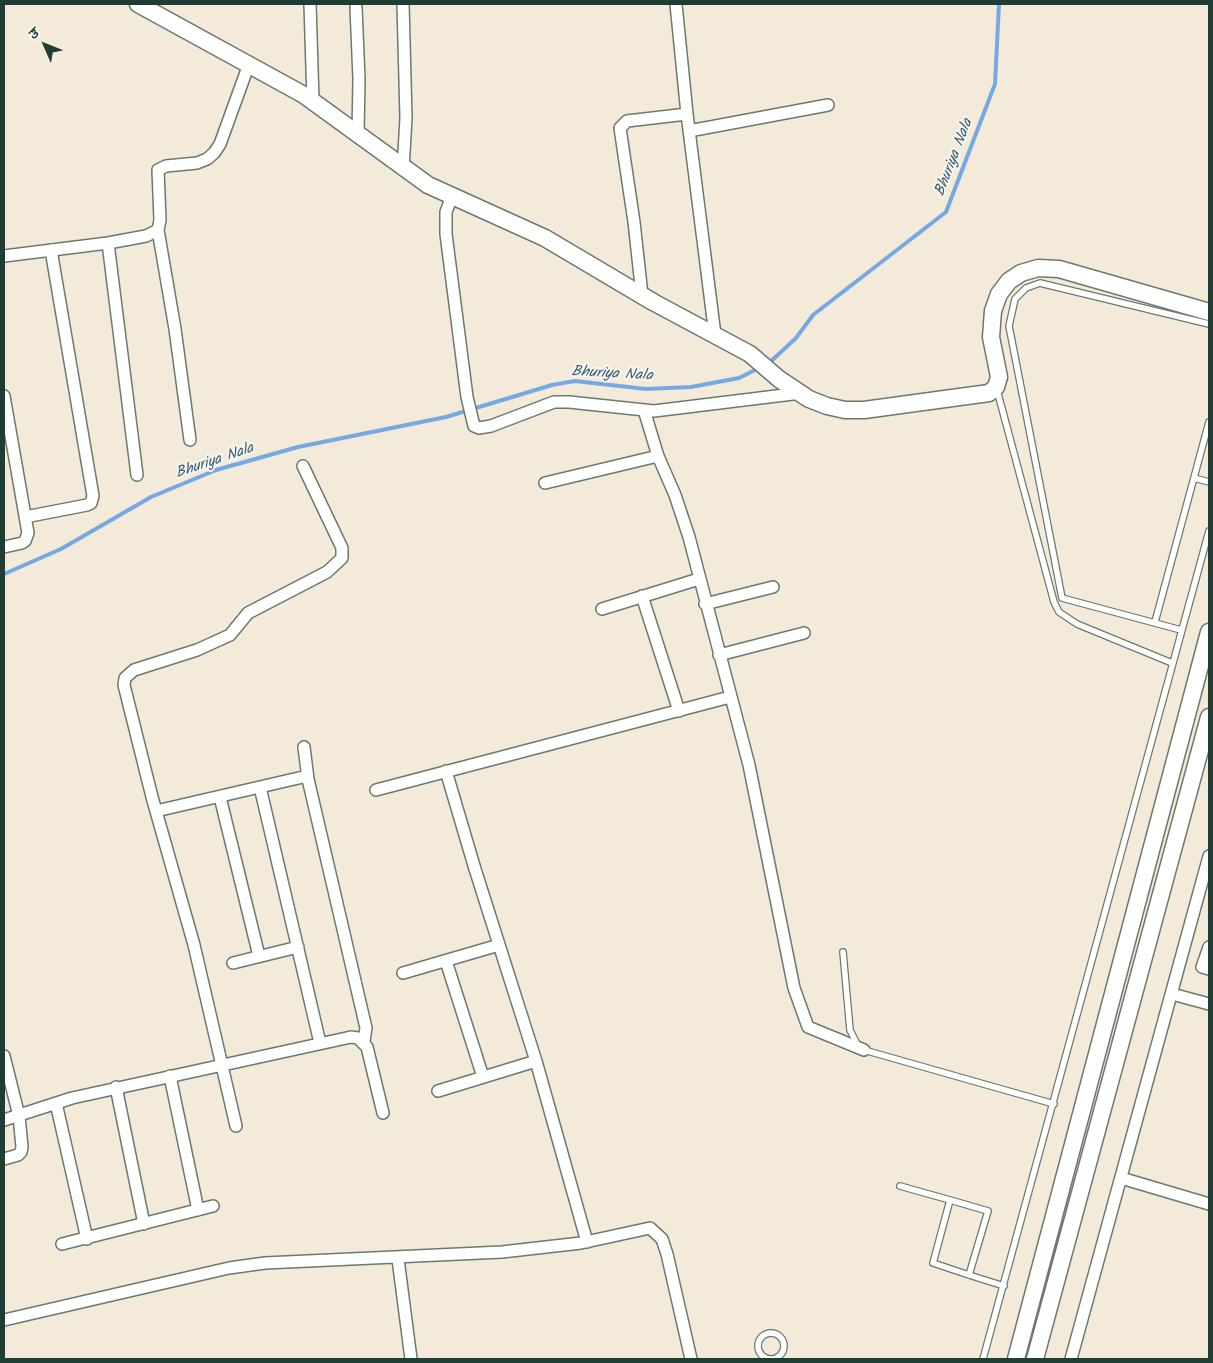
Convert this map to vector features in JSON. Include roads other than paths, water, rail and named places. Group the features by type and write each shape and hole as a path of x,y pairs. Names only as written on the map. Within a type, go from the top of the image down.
{"street":[{"path":"138,4 313,101 428,186 545,238 759,361 778,379 827,406 845,410 864,410 989,393 996,387 999,377 991,337 993,311 999,294 1009,281 1021,273 1038,268 1059,270 1209,312"},
{"path":"310,4 313,101"},
{"path":"403,4 406,118 403,169"},
{"path":"676,4 687,114 715,335"},
{"path":"356,7 359,79 358,133"},
{"path":"190,440 175,329 158,230 160,220 158,170 166,166 197,163 207,160 214,153 220,144 249,64"},
{"path":"690,131 828,105"},
{"path":"642,295 634,222 620,128 627,121 687,114"},
{"path":"452,196 445,220 467,397 472,424 479,428 490,426 554,402 644,410 669,410 801,393"},
{"path":"4,256 108,243 146,236 158,230"},
{"path":"108,243 137,475"},
{"path":"25,517 87,505 91,503 93,496 51,250"},
{"path":"4,396 28,534 25,541 4,547"},
{"path":"644,410 658,456 681,512 749,765 794,988 808,1027 864,1050"},
{"path":"545,483 658,456"},
{"path":"236,1126 194,945 125,695 125,678 134,670 197,650 230,635 248,613 327,572 342,558 342,548 303,466"},
{"path":"602,608 698,579"},
{"path":"705,604 774,587"},
{"path":"642,596 679,711"},
{"path":"1016,1359 1209,632"},
{"path":"719,655 804,633"},
{"path":"376,790 730,697"},
{"path":"1035,1359 1209,717"},
{"path":"304,748 308,779 366,1028 364,1042 383,1113"},
{"path":"446,771 536,1061 587,1242"},
{"path":"156,811 303,776 308,779"},
{"path":"260,787 320,1043"},
{"path":"220,797 259,956"},
{"path":"1071,1359 1172,994 1204,898 1209,856"},
{"path":"403,973 499,945"},
{"path":"1209,946 1202,967 1209,969"},
{"path":"232,963 298,947"},
{"path":"446,961 483,1077"},
{"path":"1172,994 1209,1004"},
{"path":"4,1120 56,1103 116,1087 222,1064 350,1037 364,1042"},
{"path":"4,1056 19,1116 21,1152 4,1159"},
{"path":"438,1091 536,1061"},
{"path":"170,1076 198,1210"},
{"path":"116,1087 144,1224"},
{"path":"56,1103 87,1239"},
{"path":"1122,1178 1209,1204"},
{"path":"62,1244 214,1206"},
{"path":"5,1317 229,1268 265,1263 398,1259 502,1252 587,1242 650,1228 657,1232 667,1254 691,1359"},
{"path":"398,1259 411,1359"}],"lane":[{"path":"1181,630 1062,598 1009,326 1015,299 1026,288 1040,283 1209,324"},
{"path":"996,387 1058,612 1077,624 1172,663"},
{"path":"1155,622 1209,422"},
{"path":"1194,478 1209,482"},
{"path":"983,1359 1209,531"},
{"path":"843,952 850,1030 854,1040 864,1050 1054,1104"},
{"path":"900,1186 988,1211 969,1275"},
{"path":"950,1200 933,1263 1004,1286"},
{"path":"771,1332 782,1338 784,1350 779,1357 766,1358 759,1352 758,1343 763,1336 771,1332"}],"waterway":[{"name":"Bhuriya Nala","path":"768,364 796,338 813,315 946,212 995,84 999,4"},
{"name":"Bhuriya Nala","path":"4,574 61,549 151,497 216,470 298,447 446,417 552,385 575,381 646,389 691,387 739,378 759,368"}]}
